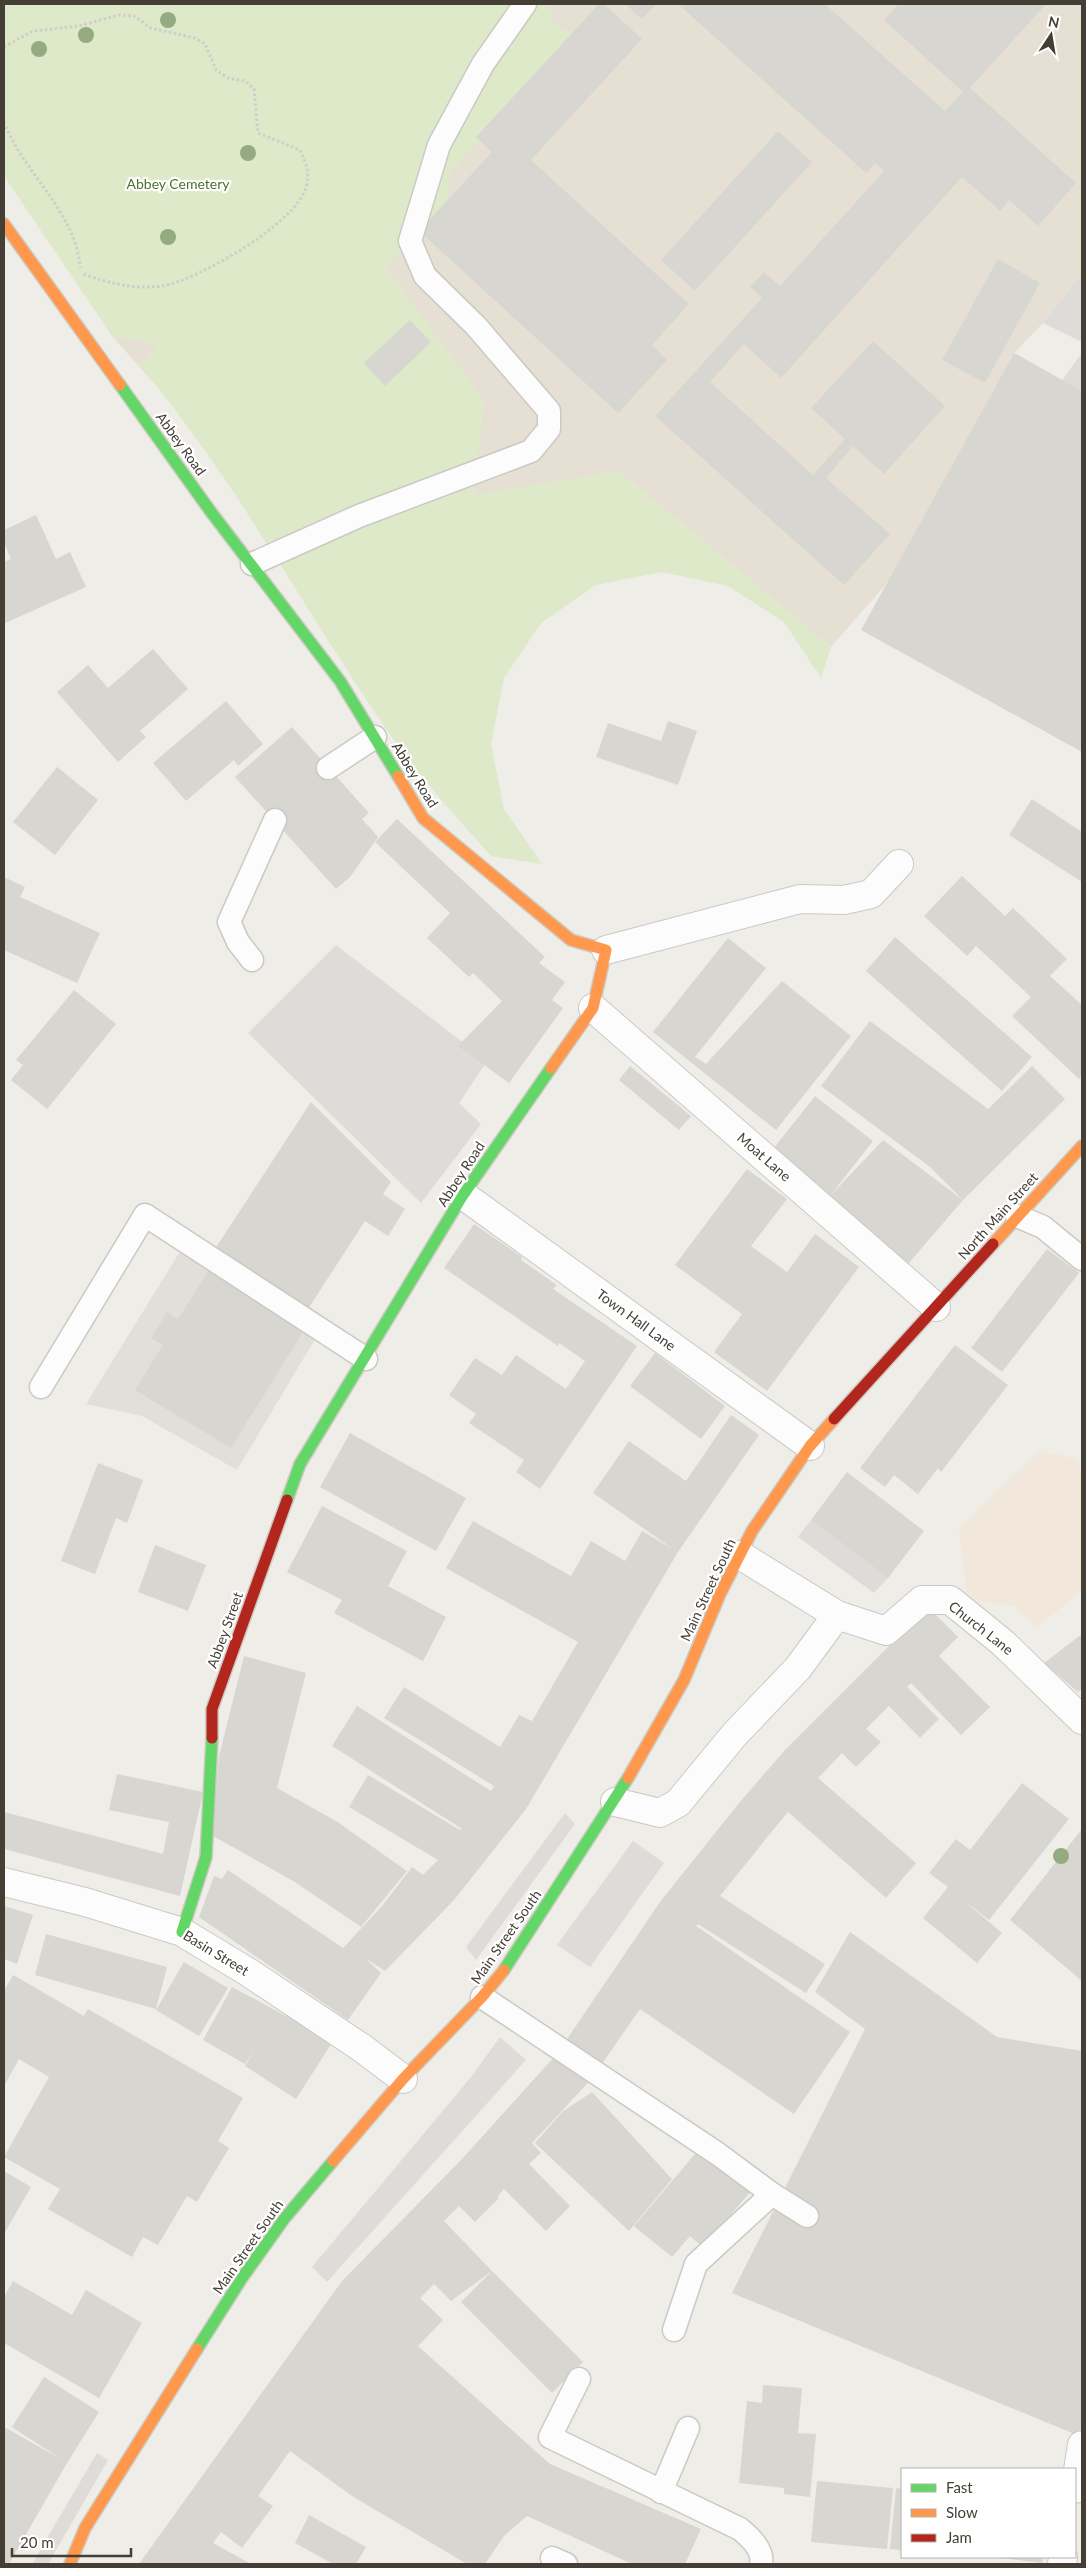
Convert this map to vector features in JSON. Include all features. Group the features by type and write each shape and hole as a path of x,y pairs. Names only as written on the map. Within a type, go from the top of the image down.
{"street":[{"name":"Abbey Road","path":"4,224 212,512 340,680 423,818 570,940 606,950 593,1008 463,1195 366,1359"},
{"path":"606,950 800,900 844,900 871,894 898,864"},
{"name":"Moat Lane","path":"593,1008 936,1307"},
{"name":"North Main Street","path":"936,1307 1082,1146"},
{"name":"Town Hall Lane","path":"463,1195 810,1446"},
{"name":"Main Street South","path":"70,2564 85,2528 242,2278 284,2220 403,2079 482,1998 509,1964 614,1802 684,1680 720,1594 752,1531 810,1446 936,1307"},
{"name":"Abbey Street","path":"182,1932 206,1857 211,1785 212,1709 300,1464 366,1359"},
{"path":"614,1802 660,1813 678,1802 735,1734 798,1668 837,1614 740,1555"},
{"name":"Church Lane","path":"837,1614 886,1631 922,1600 950,1600 1003,1643 1082,1720"},
{"name":"Basin Street","path":"4,1882 85,1902 182,1932 256,1977 362,2048 403,2079"},
{"path":"1076,2483 1082,2445"}],"lane":[{"path":"252,564 359,516 531,451 549,429 549,411 476,326 425,276 410,241 439,145 483,64 525,4"},
{"path":"328,768 374,737"},
{"path":"252,960 238,942 229,922 275,820"},
{"path":"41,1387 145,1215 366,1359"},
{"path":"1017,1216 1043,1227 1082,1258"},
{"path":"482,1998 718,2154 772,2194 807,2216"},
{"path":"674,2330 696,2264 772,2194"},
{"path":"579,2379 550,2437 740,2529 754,2541 762,2560 761,2564"},
{"path":"661,2492 688,2428"}],"path":[{"path":"4,47 33,32 79,26 119,15 134,16 152,28 195,38 206,44 216,70 228,78 245,81 254,89 258,133 300,150 309,169 306,188 292,212 214,266 163,286 122,287 80,273 79,255 69,231 40,181 10,138 4,122"}],"shaded area":[{"path":"187,4 1082,4 1082,273 1043,323 1014,353 888,582 831,647 618,471 276,559 231,487 169,400 112,336 159,344"},
{"path":"1082,273 1082,342 1043,323"},
{"path":"1082,353 1082,391 1062,380"},
{"path":"336,945 487,1061 459,1103 481,1124 421,1203 248,1033"},
{"path":"184,1245 318,1334 237,1470 142,1416 86,1404"},
{"path":"1039,1450 1076,1459 1082,1474 1082,1590 1037,1627 1014,1606 967,1600 959,1529"},
{"path":"811,1520 888,1578 874,1593 798,1537"},
{"path":"565,1813 575,1824 476,1960 466,1947"},
{"path":"633,1841 664,1863 590,1967 557,1945"},
{"path":"500,2037 526,2060 327,2282 312,2267 471,2077"},
{"path":"97,2453 108,2460 48,2564 32,2564"}],"green space":[{"name":"Abbey Cemetery","path":"4,4 553,4 549,20 574,36 449,174 448,199 386,268 484,400 474,495 618,471 831,647 821,678 784,622 728,586 662,572 596,585 541,623 504,678 491,744 504,809 542,864 491,856 430,787 396,743 209,456 176,410 140,366 158,344 112,336 4,176"}],"building":[{"path":"599,4 604,4 642,39 531,160 689,304 652,345 667,360 618,413 419,231 492,152 476,137"},
{"path":"625,4 656,4 642,19"},
{"path":"678,4 825,4 945,111 963,92 884,20 899,4 1046,4 970,88 1076,183 1038,226 1009,200 1000,211 962,177 781,378 744,344 710,382 813,475 845,439 811,408 873,341 945,406 884,474 853,446 826,478 890,534 844,585 655,416 762,298 750,287 764,272 780,286 884,171 875,163 866,173"},
{"path":"778,131 812,162 695,291 661,260"},
{"path":"998,259 1040,283 985,383 942,360"},
{"path":"410,320 431,342 385,386 364,363"},
{"path":"1014,353 1082,391 1082,752 861,630"},
{"path":"36,515 56,559 70,552 86,587 5,623 4,562 11,559 4,543 4,530"},
{"path":"153,649 188,689 140,731 146,737 118,762 57,692 88,665 108,688"},
{"path":"226,701 263,744 238,766 234,760 186,801 153,763"},
{"path":"668,721 697,731 678,785 596,757 608,723 661,741"},
{"path":"292,727 369,813 362,819 378,837 350,877 336,889 235,777"},
{"path":"57,767 98,800 55,855 13,822"},
{"path":"1032,799 1082,832 1082,882 1009,835"},
{"path":"397,819 545,957 539,963 565,982 552,1000 563,1008 509,1083 458,1046 502,1001 473,973 469,977 427,938 450,913 375,842"},
{"path":"962,876 1005,916 1013,908 1067,959 1050,976 1082,1005 1082,1075 1079,1079 1012,1016 1031,997 976,946 967,956 924,916"},
{"path":"4,877 25,887 20,897 100,933 77,983 4,950"},
{"path":"895,937 1032,1057 1002,1091 866,971"},
{"path":"728,938 766,968 695,1057 706,1064 782,981 851,1036 776,1130 653,1032"},
{"path":"74,990 116,1024 47,1109 11,1080 23,1065 16,1060"},
{"path":"870,1021 988,1109 1032,1066 1065,1099 963,1200 930,1167 821,1086"},
{"path":"630,1066 691,1116 679,1130 619,1080"},
{"path":"815,1096 873,1141 830,1196 883,1140 963,1200 908,1264 770,1153"},
{"path":"311,1102 391,1182 383,1194 405,1209 388,1236 365,1221 308,1309 215,1249"},
{"path":"747,1169 787,1199 751,1246 787,1272 815,1234 859,1267 767,1391 714,1352 742,1314 675,1265"},
{"path":"474,1224 522,1257 521,1260 557,1285 553,1289 637,1346 540,1489 516,1472 524,1460 469,1423 476,1414 449,1395 475,1358 502,1375 516,1355 566,1389 585,1361 559,1343 558,1346 444,1268"},
{"path":"1047,1249 1079,1273 1002,1372 971,1348"},
{"path":"209,1270 305,1329 231,1448 135,1390 163,1345 151,1338 167,1312 178,1319"},
{"path":"955,1345 1008,1385 941,1472 938,1468 918,1494 894,1475 885,1487 860,1468"},
{"path":"655,1353 725,1406 701,1439 630,1386"},
{"path":"731,1415 759,1435 678,1552 526,1809 454,1900 385,1971 365,1958 381,1973 348,2020 199,1917 214,1876 222,1879 228,1870 343,1948 382,1906 412,1867 423,1875 438,1860 349,1807 368,1775 460,1830 462,1829 332,1746 357,1706 491,1791 494,1786 384,1718 404,1687 500,1747 519,1715 532,1721 578,1642 446,1568 473,1521 578,1580 571,1576 591,1541 625,1561 642,1531 673,1549 593,1493 629,1441 686,1481"},
{"path":"350,1433 466,1498 436,1551 320,1487"},
{"path":"98,1463 143,1480 127,1523 116,1518 95,1574 61,1561"},
{"path":"847,1472 924,1531 888,1578 811,1520"},
{"path":"322,1506 407,1551 388,1586 446,1617 423,1661 334,1613 342,1600 287,1572"},
{"path":"155,1545 206,1565 188,1611 138,1592"},
{"path":"928,1607 958,1637 939,1656 990,1707 961,1735 911,1683 907,1687 939,1719 920,1738 889,1706 866,1729 881,1742 856,1767 842,1753 818,1778 916,1863 886,1898 788,1812 720,1896 825,1964 806,1993 698,1924 696,1926 850,2032 794,2114 640,2009 599,2068 567,2039 660,1902 739,1803 785,1750"},
{"path":"1082,1634 1082,1689 1078,1692 1044,1663"},
{"path":"244,1656 306,1673 277,1788 336,1821 407,1871 361,1927 295,1882 213,1836 219,1756"},
{"path":"117,1774 203,1792 180,1896 4,1849 4,1812 163,1854 169,1822 109,1810"},
{"path":"1022,1783 1069,1819 989,1920 963,1900 1002,1933 977,1963 923,1918 948,1887 929,1873 956,1839 970,1850"},
{"path":"1082,1829 1082,1981 1010,1920"},
{"path":"4,1906 33,1915 17,1964 4,1959"},
{"path":"850,1932 997,2037 1082,2051 1082,2437 732,2293 865,2029 815,1992"},
{"path":"46,1934 167,1967 156,2009 35,1975"},
{"path":"184,1962 228,1988 199,2036 156,2010"},
{"path":"13,1975 84,2016 88,2009 243,2098 218,2141 229,2148 197,2202 187,2196 158,2245 143,2237 132,2257 48,2209 60,2189 4,2157 49,2077 19,2059 4,2086 4,1991"},
{"path":"232,1987 286,2016 290,2010 335,2038 296,2099 245,2066 254,2051 245,2064 203,2040"},
{"path":"566,2044 597,2073 532,2143 541,2153 529,2164 570,2206 546,2231 504,2189 497,2197 499,2198 475,2222 459,2206 444,2221 492,2271 451,2301 434,2284 420,2298 443,2320 418,2346 550,2464 701,2529 685,2564 632,2564 527,2516 504,2536 485,2564 467,2564 352,2496 290,2451 258,2496 273,2506 242,2548 221,2532 213,2543 251,2564 139,2564 342,2281 461,2160"},
{"path":"592,2092 672,2179 629,2231 535,2143 562,2112"},
{"path":"700,2148 751,2191 703,2247 690,2236 672,2257 634,2226"},
{"path":"4,2171 31,2187 4,2234"},
{"path":"492,2271 583,2362 552,2393 461,2302"},
{"path":"13,2281 72,2315 86,2290 142,2323 99,2398 4,2343 4,2297"},
{"path":"44,2377 99,2412 67,2463 9,2564 4,2564 4,2427 61,2459 12,2427"},
{"path":"763,2385 802,2388 798,2433 816,2434 810,2497 784,2494 784,2488 739,2483 747,2401 762,2403"},
{"path":"817,2481 893,2488 887,2549 811,2542"},
{"path":"896,2488 901,2489 901,2550 890,2549"},
{"path":"309,2515 366,2547 356,2564 333,2564 295,2543"},
{"path":"1001,2558 1043,2558 1042,2563"}],"traffic: fast":[{"path":"120,385 211,512 340,681 398,776"},
{"path":"287,1500 300,1464 463,1195 551,1068"},
{"path":"182,1932 206,1857 212,1738"},
{"path":"504,1970 628,1778"},
{"path":"197,2349 242,2278 284,2219 333,2161"}],"traffic: slow":[{"path":"4,224 120,385"},
{"path":"398,776 423,818 571,940 606,950 593,1008 551,1068"},
{"path":"993,1244 1082,1146"},
{"path":"628,1778 684,1680 720,1594 752,1531 810,1446 834,1419"},
{"path":"333,2161 403,2079 482,1997 504,1970"},
{"path":"70,2564 85,2528 197,2349"}],"traffic: jam":[{"path":"834,1419 993,1244"},
{"path":"212,1738 212,1709 287,1500"}]}
